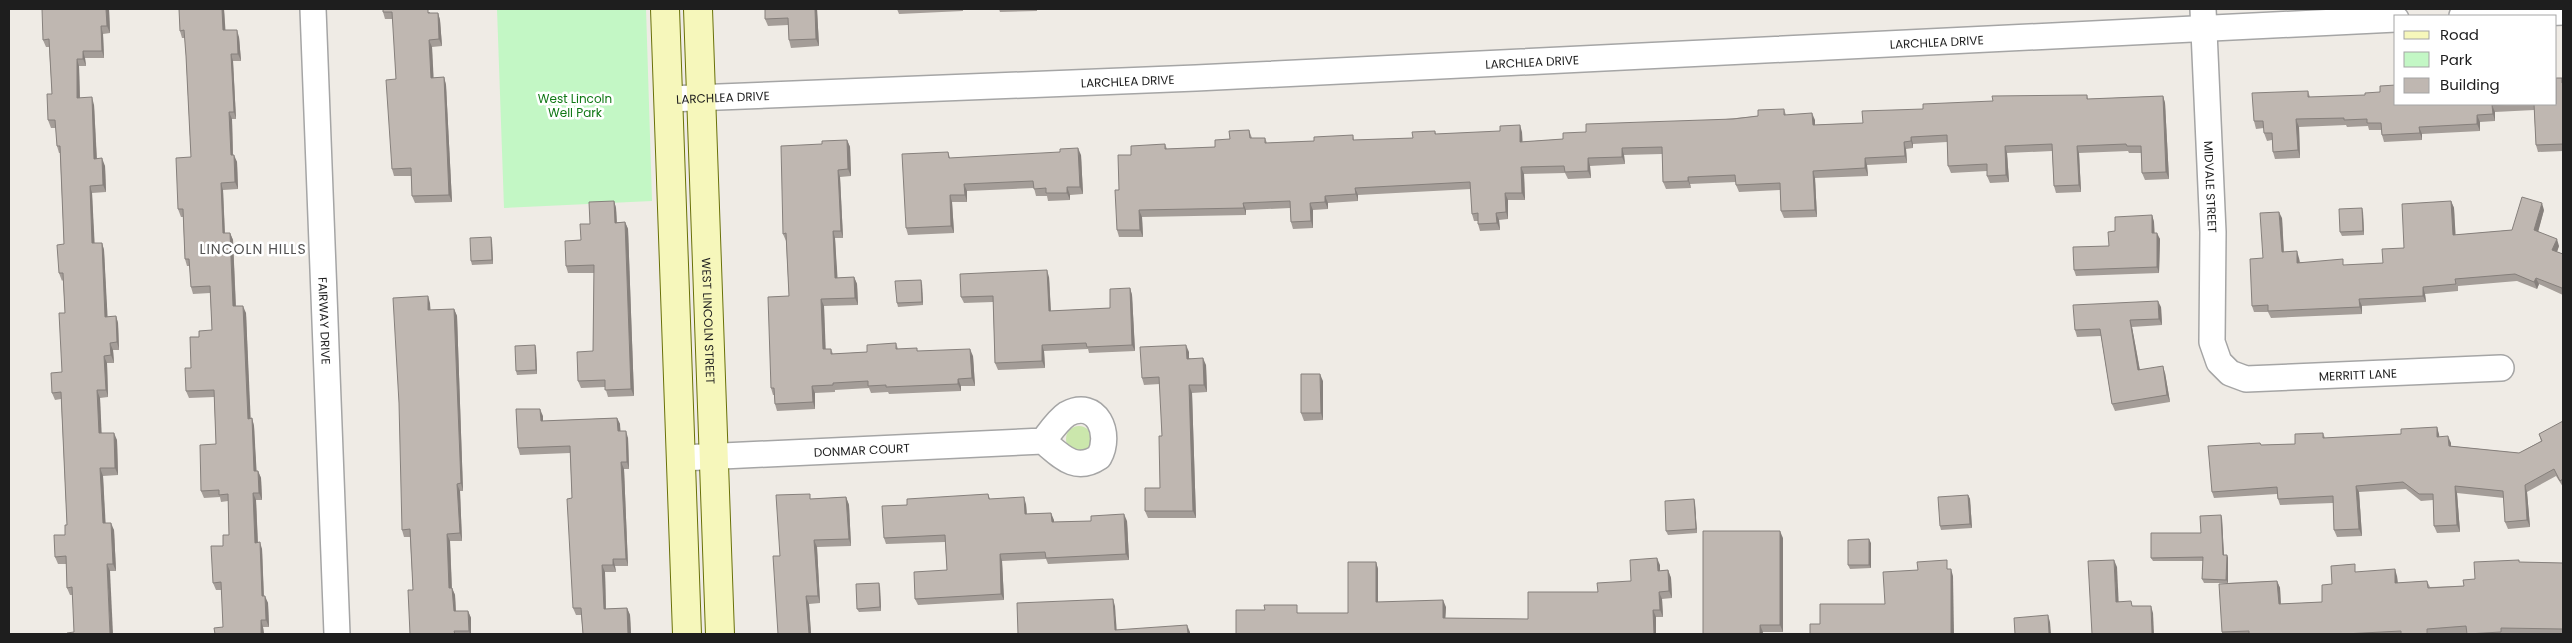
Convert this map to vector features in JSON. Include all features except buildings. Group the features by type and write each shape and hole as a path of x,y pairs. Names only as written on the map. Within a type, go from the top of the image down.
{"street":[{"name":"FAIRWAY DRIVE","path":"313,9 337,634"},
{"path":"664,9 687,634"},
{"name":"WEST LINCOLN STREET","path":"698,9 720,634"},
{"path":"2487,15 2563,12"},
{"name":"LARCHLEA DRIVE","path":"668,99 1215,78 2204,19 2394,19"},
{"name":"MIDVALE STREET","path":"2204,19 2213,232 2212,342 2219,362"},
{"name":"MERRITT LANE","path":"2219,362 2230,373 2246,379 2501,368"},
{"name":"DONMAR COURT","path":"681,458 1043,441"}],"green space":[{"name":"West Lincoln Well Park","path":"497,9 646,9 652,201 504,208"},
{"path":"1079,426 1088,430 1092,439 1088,448 1079,452 1070,448 1066,439 1070,430"}],"district":[{"name":"LINCOLN HILLS","path":"253,249"}]}
